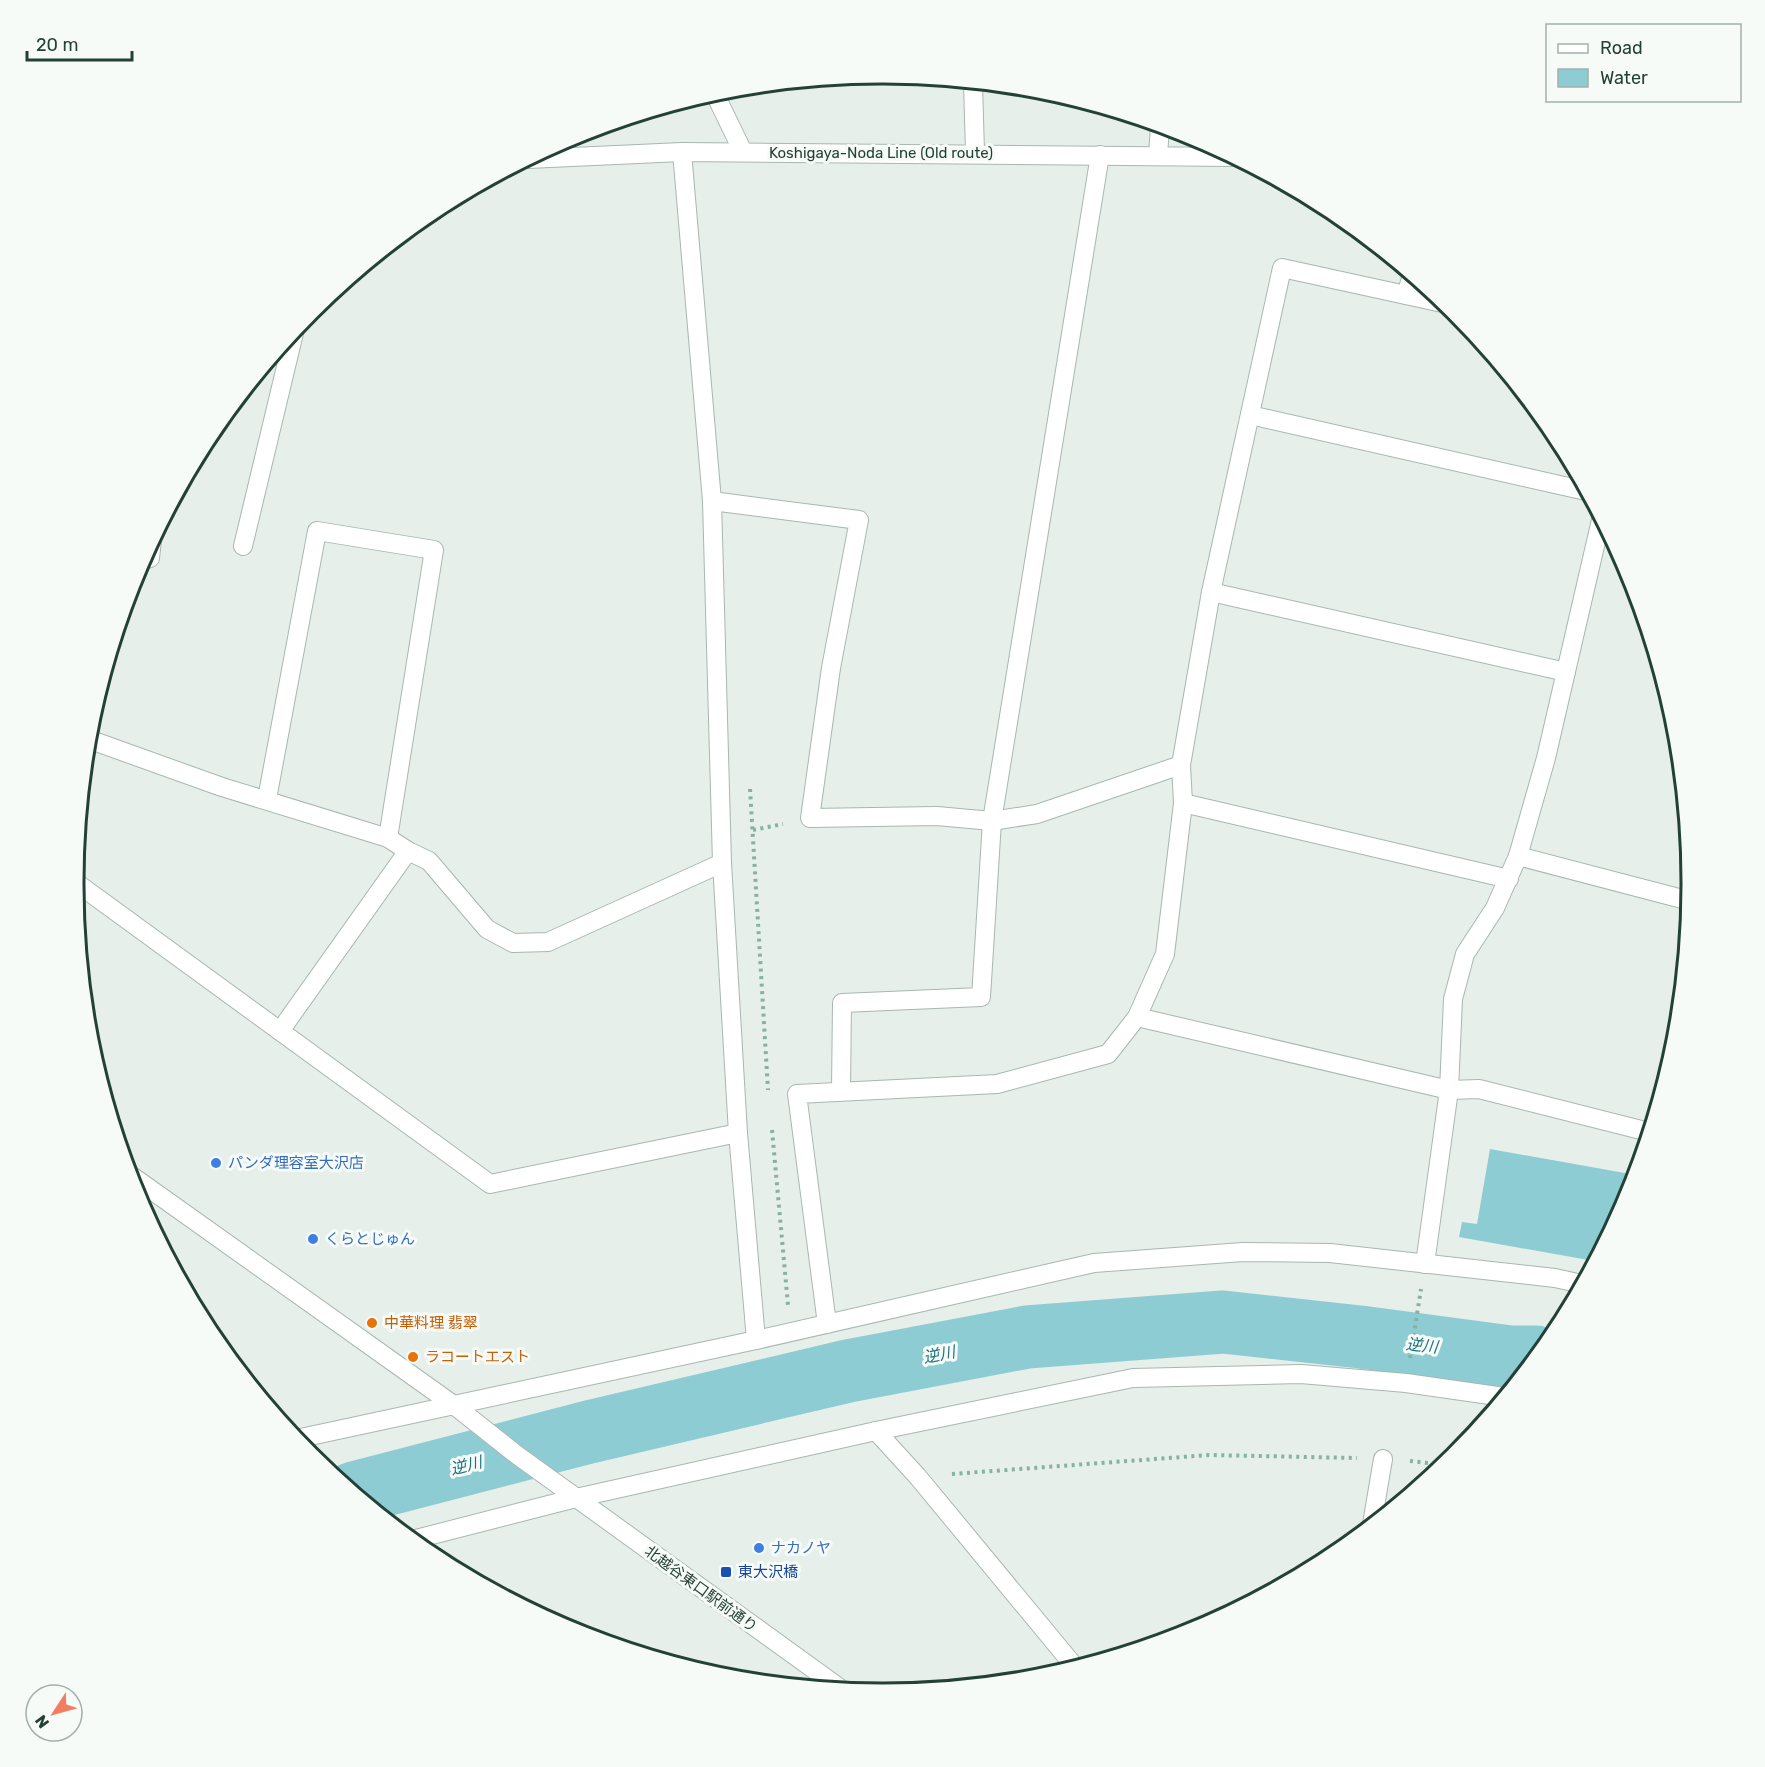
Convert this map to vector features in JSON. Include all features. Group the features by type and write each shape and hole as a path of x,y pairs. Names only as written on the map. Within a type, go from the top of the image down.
{"street":[{"path":"973,90 975,153"},
{"path":"718,101 743,153"},
{"path":"1158,156 1159,134"},
{"path":"682,152 712,501 722,863 738,1133 756,1340"},
{"name":"Koshigaya-Noda Line (Old route)","path":"547,158 682,152 1215,157"},
{"path":"841,1091 842,1003 981,997 992,821 1100,155"},
{"path":"826,1324 797,1094 997,1084 1108,1054 1137,1017 1165,954 1183,803 1181,765 1211,592 1282,268 1428,300"},
{"path":"1406,295 1410,283"},
{"path":"243,546 291,347"},
{"path":"1250,415 1577,489"},
{"path":"712,501 859,520 831,668 810,818 938,816 992,821 1037,814 1181,765"},
{"path":"1425,1264 1449,1090 1453,999 1465,954 1495,908 1518,855 1546,759 1599,529"},
{"path":"267,799 316,531 434,550 388,838"},
{"path":"1211,592 1566,672"},
{"path":"97,742 222,787 388,838 429,861 487,929 513,943 548,942 722,863"},
{"path":"1183,803 1509,879"},
{"path":"280,1031 408,851"},
{"path":"1518,855 1680,898"},
{"path":"84,888 490,1184 738,1133"},
{"path":"1137,1017 1449,1090 1479,1089 1642,1130"},
{"name":"北越谷東口駅前通り","path":"143,1184 455,1406 569,1493 830,1681"},
{"path":"306,1437 756,1340 1094,1263 1243,1252 1330,1253 1555,1278 1575,1282"},
{"path":"423,1537 569,1493 1133,1378 1301,1374 1406,1383 1496,1396"},
{"path":"876,1431 918,1477 1069,1661"},
{"path":"1374,1514 1383,1459"}],"path":[{"path":"1411,1350 1421,1288"},
{"path":"918,1477 1209,1455 1383,1459 1432,1463"}],"water":[{"path":"1490,1149 1626,1173 1587,1260 1459,1237 1462,1222 1477,1224"}],"waterway":[{"name":"逆川","path":"363,1491 589,1432 848,1371 1027,1337 1223,1322 1510,1357 1526,1357"}],"place":[{"name":"パンダ理容室大沢店","path":"216,1163"},
{"name":"くらとじゅん","path":"313,1239"},
{"name":"中華料理 翡翠","path":"372,1323"},
{"name":"ラコートエスト","path":"413,1357"},
{"name":"ナカノヤ","path":"759,1548"},
{"name":"東大沢橋","path":"726,1572"}]}
